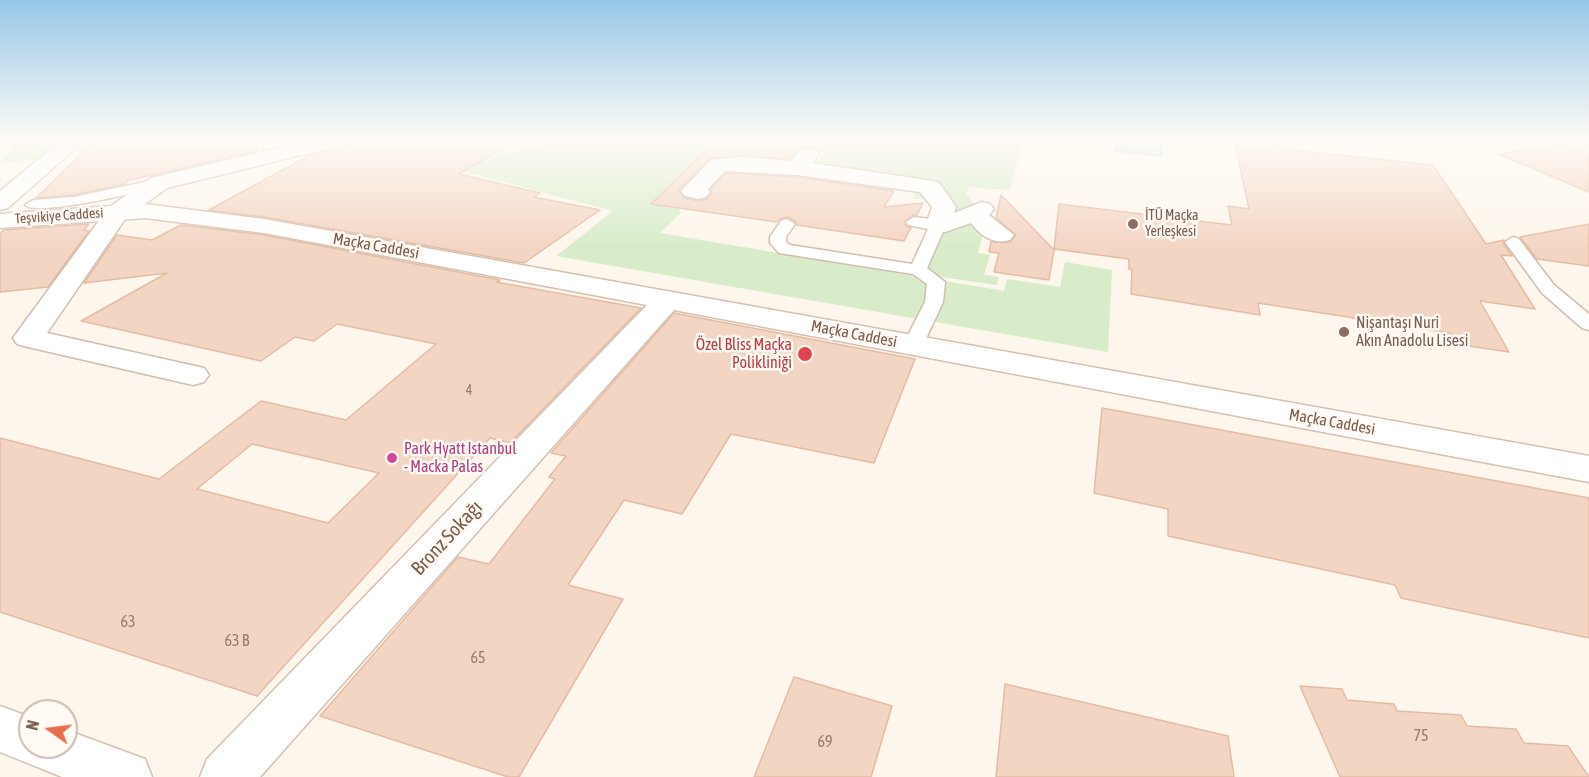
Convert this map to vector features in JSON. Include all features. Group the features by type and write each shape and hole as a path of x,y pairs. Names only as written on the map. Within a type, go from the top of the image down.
{"street":[{"path":"0,203 33,175"},
{"path":"191,175 159,183 118,212 28,338 193,375"},
{"path":"695,189 707,175"},
{"path":"873,175 932,189 944,207 926,224"},
{"name":"Maçka Caddesi","path":"118,212 145,211 264,226 1589,469"},
{"name":"Teşvikiye Caddesi","path":"0,221 118,212"},
{"path":"926,224 952,225 964,215 988,221"},
{"name":"Bronz Sokağı","path":"226,777 668,300"},
{"path":"0,729 18,736"}],"lane":[{"path":"33,205 73,201 159,183"},
{"path":"787,224 778,237 778,243 785,249 918,270 936,282 934,303 913,345"},
{"path":"918,270 926,224"},
{"path":"1513,242 1548,289 1589,324"}],"green space":[{"path":"479,175 681,175 656,199 676,202 681,213 660,233 1004,291 1007,279 1060,287 1065,262 1112,270 1108,352 556,256 613,211"},
{"path":"818,175 1013,175 1009,190 969,187 966,194 998,232 984,230 978,253 990,255 984,275 999,277 997,285 934,276 923,268 949,203 913,198 918,189"}],"building":[{"path":"59,175 152,175 127,181 125,184 73,195 36,198"},
{"path":"273,175 464,175 540,193 534,197 600,210 524,263 264,217 209,210"},
{"path":"681,175 693,175 679,189 684,198 698,201 707,199 712,193 711,189 724,175 766,175 797,177 894,191 884,207 923,203 917,215 913,215 904,222 911,228 904,241 797,225 788,217 777,222 651,204"},
{"path":"1242,175 1440,175 1486,244 1504,240 1503,243 1512,256 1501,255 1535,309 1480,301 1509,352 1455,344 1450,333 1258,303 1260,315 1131,294 1132,270 1129,269 1129,259 1054,249 1059,204 1232,225 1228,206 1249,209"},
{"path":"1549,175 1589,175 1589,192"},
{"path":"1001,195 1054,250 1049,280 994,272 999,253 989,252 991,242 1010,242 1016,235 996,218"},
{"path":"89,224 84,230 89,231 48,287 0,292 0,234 4,230"},
{"path":"1589,224 1589,266 1537,259 1520,237"},
{"path":"181,225 264,235 500,280 496,282 641,308 510,443 490,438 257,696 0,612 0,438 159,479 261,401 346,420 436,344 337,324 314,341 295,337 261,361 81,321 167,273 84,283 117,235 152,240","holes":["252,444 379,473 328,523 197,489"]},
{"path":"674,313 915,359 874,463 731,434 682,514 624,500 568,585 623,599 519,777 508,777 320,716 458,557 489,564 555,479 549,477 566,456 551,453"},
{"path":"1102,408 1589,498 1589,638 1401,598 1395,585 1168,536 1168,509 1094,493"},
{"path":"794,677 892,706 871,777 754,777"},
{"path":"1005,684 1228,736 1234,777 996,777"},
{"path":"1300,686 1342,689 1347,700 1394,704 1397,711 1461,715 1467,726 1516,729 1524,743 1568,746 1589,777 1340,777"}],"place":[{"name":"İTÜ Maçka Yerleşkesi","path":"1133,224"},
{"name":"Nişantaşı Nuri Akın Anadolu Lisesi","path":"1344,332"},
{"name":"Özel Bliss Maçka Polikliniği","path":"805,354"},
{"name":"Park Hyatt Istanbul - Macka Palas","path":"392,458"}]}
